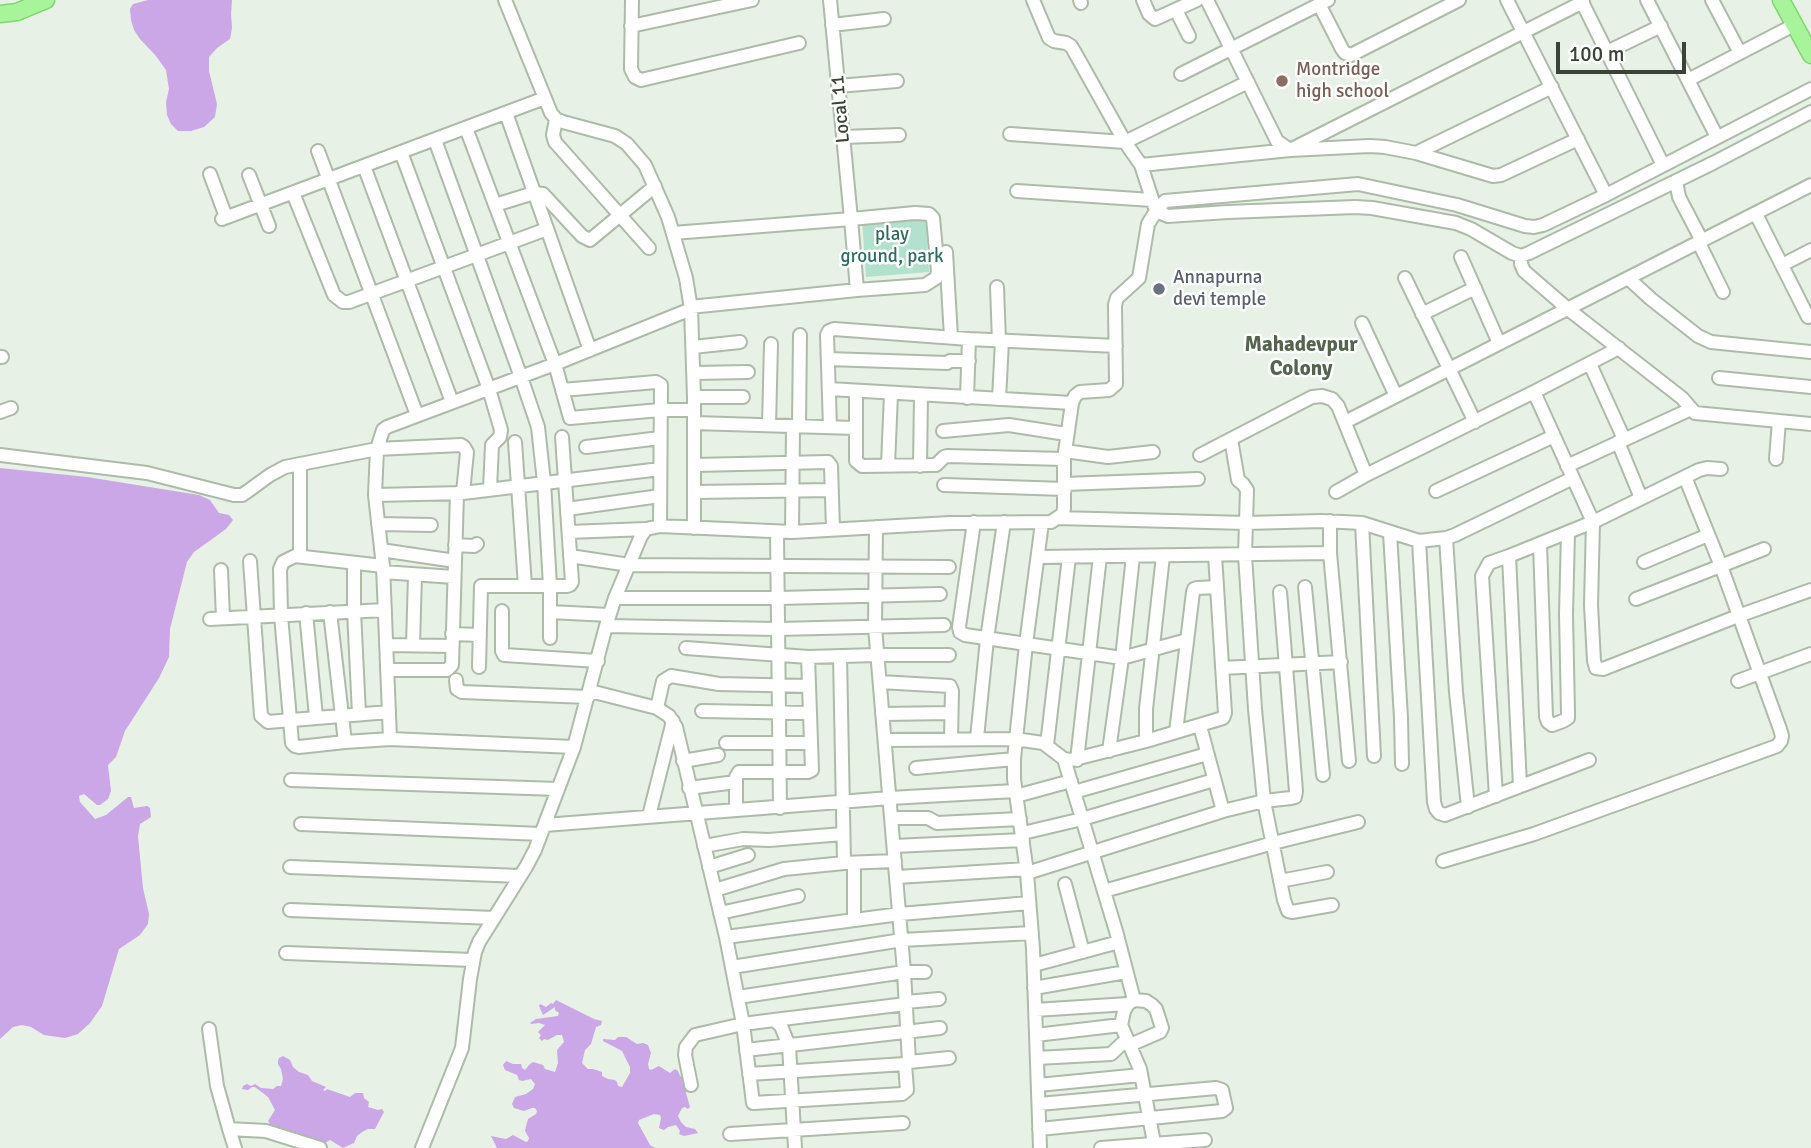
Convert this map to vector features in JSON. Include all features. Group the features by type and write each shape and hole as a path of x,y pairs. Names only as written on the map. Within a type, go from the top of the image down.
{"main road":[{"path":"0,14 17,12 46,0"},
{"path":"1781,0 1811,55"}],"street":[{"path":"505,0 551,113 556,119 573,126 615,136 627,144 645,165 673,233 686,278 691,308 694,373 694,528"},
{"path":"632,0 631,69 635,77 641,80 799,43"},
{"path":"631,26 752,0"},
{"name":"Local 11","path":"830,0 857,290"},
{"path":"1032,0 1049,38 1071,46 1125,142 1141,165 1154,205 1168,216 1372,208 1456,223 1521,256 1811,112"},
{"path":"1143,0 1149,15 1155,19 1197,0"},
{"path":"1207,0 1278,141 1290,150"},
{"path":"1181,74 1324,2 1342,49 1351,55 1459,0"},
{"path":"1507,0 1606,195"},
{"path":"1647,0 1717,137"},
{"path":"1713,0 1740,53"},
{"path":"1290,150 1582,1 1663,165"},
{"path":"1176,10 1189,36"},
{"path":"832,24 884,19"},
{"path":"1688,80 1794,25"},
{"path":"1607,52 1661,26"},
{"path":"838,86 897,81"},
{"path":"1010,134 1125,142 1248,82"},
{"path":"1416,153 1552,87"},
{"path":"1017,191 1154,205 1171,200 1358,184 1457,205 1534,227 1544,225 1606,195 1811,89"},
{"path":"210,174 224,218 545,98"},
{"path":"506,113 590,350"},
{"path":"556,119 553,135 555,142 649,248"},
{"path":"466,128 555,364 571,419 660,410 694,410 769,425 855,428"},
{"path":"843,137 900,135"},
{"path":"435,139 538,427 550,586 550,638"},
{"path":"1141,165 1290,150 1370,146 1416,153 1484,174 1501,175 1578,139"},
{"path":"318,151 417,415"},
{"path":"401,152 489,389 501,430 500,437 492,445 490,489"},
{"path":"363,166 452,402"},
{"path":"249,175 270,226"},
{"path":"1676,181 1679,197 1723,292"},
{"path":"1345,422 1811,186"},
{"path":"495,205 534,193 543,194 582,236 590,240 655,187"},
{"path":"293,193 334,295 338,300 349,302 547,229"},
{"path":"569,532 660,526 792,532 975,522 1042,523 1058,519 1064,508 1066,434 1072,403 1080,392 1113,388 1117,378 1115,305 1117,298 1139,278 1154,205"},
{"path":"390,738 383,569 374,495 377,449 387,427 555,364 691,308 925,285 936,278 938,272 933,218 929,214 673,233"},
{"path":"1756,214 1808,317 1811,315"},
{"path":"1534,227 1537,249"},
{"path":"1782,265 1811,250"},
{"path":"946,252 951,337"},
{"path":"1521,256 1524,271 1682,398 1695,413 1811,424"},
{"path":"1461,257 1499,343"},
{"path":"1405,278 1475,422"},
{"path":"1628,278 1661,308 1698,336 1712,342 1811,352"},
{"path":"997,287 999,399"},
{"path":"1422,314 1475,288"},
{"path":"1362,323 1396,396"},
{"path":"830,427 827,335 834,329 1116,346"},
{"path":"792,532 800,335"},
{"path":"967,398 970,339"},
{"path":"692,348 740,342"},
{"path":"769,425 771,344"},
{"path":"1336,492 1619,348"},
{"path":"828,359 947,363 968,361"},
{"path":"1590,364 1641,498"},
{"path":"694,373 748,372"},
{"path":"1719,378 1811,387"},
{"path":"562,390 656,382 661,385 660,526"},
{"path":"829,389 1072,403"},
{"path":"856,391 856,461 862,466 936,465 947,456 1108,457 1153,452"},
{"path":"1534,393 1593,522 1591,605 1596,668 1602,669 1811,590"},
{"path":"888,466 891,394"},
{"path":"920,466 921,395"},
{"path":"1200,455 1312,397 1322,396 1332,399 1338,406 1366,475"},
{"path":"694,410 743,397"},
{"path":"1567,466 1691,409"},
{"path":"1776,459 1779,421"},
{"path":"943,431 1009,425 1066,434"},
{"path":"1436,491 1554,436"},
{"path":"479,667 481,586 550,586 570,585 572,582 562,437"},
{"path":"586,447 660,438"},
{"path":"1231,439 1238,480 1247,490 1245,555 1252,667 1264,801 1283,900 1292,912 1332,905"},
{"path":"515,442 525,586"},
{"path":"0,455 147,473 242,495 285,467 377,449 461,445 467,452 455,545 452,665 447,670 387,670"},
{"path":"695,465 830,462 833,529"},
{"path":"300,464 300,556"},
{"path":"1496,796 1482,576 1489,563 1593,522 1707,468 1721,469"},
{"path":"374,495 460,493 660,469"},
{"path":"1443,861 1535,834 1776,746 1782,736 1721,566 1685,477"},
{"path":"1058,519 1362,523 1419,541 1446,538 1573,478"},
{"path":"944,485 1065,487 1198,479"},
{"path":"695,492 832,490"},
{"path":"567,509 660,496"},
{"path":"975,522 959,627 960,632 965,635 1122,658 1187,640"},
{"path":"977,738 987,639 1004,522"},
{"path":"1330,522 1330,553 1349,761"},
{"path":"1040,1148 1032,933 1014,759 1042,523"},
{"path":"1362,523 1374,756"},
{"path":"378,524 431,524"},
{"path":"456,680 457,689 462,692 589,694 657,708 673,721 726,937 743,1024 752,1103 902,1094 907,1090 908,1031 875,626 876,527"},
{"path":"422,1148 462,1048 473,961 479,942 535,850 574,747 615,598 646,529"},
{"path":"777,532 780,807"},
{"path":"1540,544 1546,717 1552,725 1568,718 1568,532"},
{"path":"1390,533 1402,764"},
{"path":"1644,562 1708,535"},
{"path":"1446,538 1468,807"},
{"path":"1419,541 1434,803 1439,813 1445,815 1468,807 1589,760"},
{"path":"455,545 477,544"},
{"path":"1636,599 1765,549"},
{"path":"381,550 454,561"},
{"path":"1038,557 1330,553"},
{"path":"885,740 977,738 1038,741 1070,759 1218,721 1225,713 1215,555"},
{"path":"454,577 415,575 300,556 283,562 280,569 281,615 292,743 295,746 390,738 574,747"},
{"path":"570,556 629,565 949,567"},
{"path":"1100,556 1089,653 1070,759 1072,787 1126,972 1131,1002 1124,1011 1121,1025 1141,1075 1154,1146"},
{"path":"1109,751 1133,556"},
{"path":"1146,741 1146,709 1163,556"},
{"path":"1509,556 1520,786"},
{"path":"1047,745 1069,557"},
{"path":"250,561 261,716 268,722 389,712"},
{"path":"354,563 359,714"},
{"path":"221,570 223,618"},
{"path":"413,645 415,575"},
{"path":"1176,732 1194,589 1217,587"},
{"path":"1305,587 1323,775"},
{"path":"897,877 1027,871 1223,811 1295,797 1280,592"},
{"path":"615,598 940,594"},
{"path":"210,619 385,610"},
{"path":"502,611 504,655 598,661"},
{"path":"550,611 608,621 778,629 944,625"},
{"path":"330,612 345,742"},
{"path":"306,613 316,717"},
{"path":"386,645 413,645 480,635"},
{"path":"686,648 808,657 948,655"},
{"path":"1738,681 1811,654"},
{"path":"840,656 843,834 849,863 854,920"},
{"path":"736,810 736,775 739,772 812,771 808,657"},
{"path":"1222,667 1341,662"},
{"path":"657,708 663,681 671,676 719,684 809,685"},
{"path":"880,682 950,686 951,738"},
{"path":"702,711 810,713"},
{"path":"883,714 951,713"},
{"path":"649,816 673,721"},
{"path":"1200,726 1223,811"},
{"path":"726,743 811,743"},
{"path":"301,824 543,829 695,812 890,798 1016,793 1072,787 1207,754"},
{"path":"683,761 718,755"},
{"path":"916,768 1014,759"},
{"path":"291,780 558,789"},
{"path":"894,846 1023,837 1214,780"},
{"path":"689,788 736,782"},
{"path":"891,818 928,818 937,823 1020,819"},
{"path":"1104,891 1358,822"},
{"path":"704,846 743,839 769,840 843,834"},
{"path":"709,867 748,855"},
{"path":"715,890 784,869 895,861"},
{"path":"290,867 520,876"},
{"path":"1280,881 1327,872"},
{"path":"1065,884 1083,952"},
{"path":"720,913 798,896"},
{"path":"726,937 900,914 1029,903"},
{"path":"290,910 494,918"},
{"path":"732,967 902,940 1032,933"},
{"path":"1034,965 1119,942"},
{"path":"286,953 473,961"},
{"path":"737,997 904,972 925,972"},
{"path":"1034,988 1126,972"},
{"path":"691,1085 685,1055 686,1047 695,1035 743,1024 939,999"},
{"path":"1035,1010 1146,1001 1156,1009 1162,1028 1160,1032 1128,1042 1111,1054 1037,1058"},
{"path":"774,1020 781,1026 789,1046 795,1148"},
{"path":"1036,1035 1121,1025"},
{"path":"746,1050 940,1028"},
{"path":"209,1029 217,1086 235,1148"},
{"path":"749,1074 949,1058"},
{"path":"1038,1086 1141,1075"},
{"path":"1038,1104 1216,1088 1222,1090 1226,1108 1222,1111 1040,1129"},
{"path":"730,1133 903,1123"},
{"path":"229,1129 266,1131 320,1148"},
{"path":"1101,1148 1205,1140"}],"green space":[{"name":"play ground, park","path":"925,212 929,272 866,277 862,220"}],"shaded area":[{"path":"148,0 232,0 230,39 209,57 209,71 217,104 215,117 204,127 178,131 167,115 169,89 166,70 140,39 131,20 130,9 133,4"},
{"path":"0,468 87,477 199,495 210,500 219,513 229,515 233,520 226,529 194,552 187,562 170,629 169,657 159,678 125,731 116,757 108,765 111,791 108,799 97,805 84,794 79,796 80,802 95,819 106,815 128,797 131,797 134,808 150,808 151,817 140,824 138,836 143,888 149,914 148,924 140,935 119,949 102,1006 78,1034 65,1038 44,1035 22,1025 13,1027 0,1039"},
{"path":"556,1000 602,1021 601,1025 596,1027 591,1044 585,1050 582,1063 588,1069 602,1072 602,1076 615,1080 618,1086 622,1087 630,1073 630,1067 622,1051 603,1039 626,1037 637,1044 648,1045 651,1053 649,1069 659,1066 670,1073 675,1069 678,1071 688,1086 686,1093 690,1107 682,1108 678,1116 686,1127 695,1129 698,1133 684,1136 679,1134 676,1125 664,1130 659,1128 660,1115 654,1114 639,1120 638,1123 650,1145 655,1148 497,1148 491,1136 506,1139 513,1135 528,1141 525,1131 528,1119 537,1111 532,1108 524,1111 514,1108 512,1104 515,1097 526,1094 535,1084 531,1079 519,1080 517,1075 505,1070 503,1065 506,1061 521,1064 525,1070 533,1062 555,1072 558,1063 557,1050 564,1042 562,1035 542,1041 538,1032 545,1025 530,1023 536,1019 558,1016 555,1007 543,1015 539,1006 540,1004 546,1007"},
{"path":"283,1056 290,1060 299,1072 326,1087 323,1090 325,1091 327,1089 350,1097 355,1093 363,1093 369,1102 368,1107 382,1109 384,1112 375,1129 362,1132 354,1143 343,1148 330,1140 318,1147 307,1145 304,1136 296,1132 284,1136 270,1130 268,1121 275,1110 268,1097 255,1087 242,1089 247,1084 273,1089 281,1086 283,1079 278,1061"}],"place":[{"name":"Montridge high school","path":"1282,81"},
{"name":"Annapurna devi temple","path":"1159,289"}],"district":[{"name":"Mahadevpur Colony","path":"1301,357"}]}
